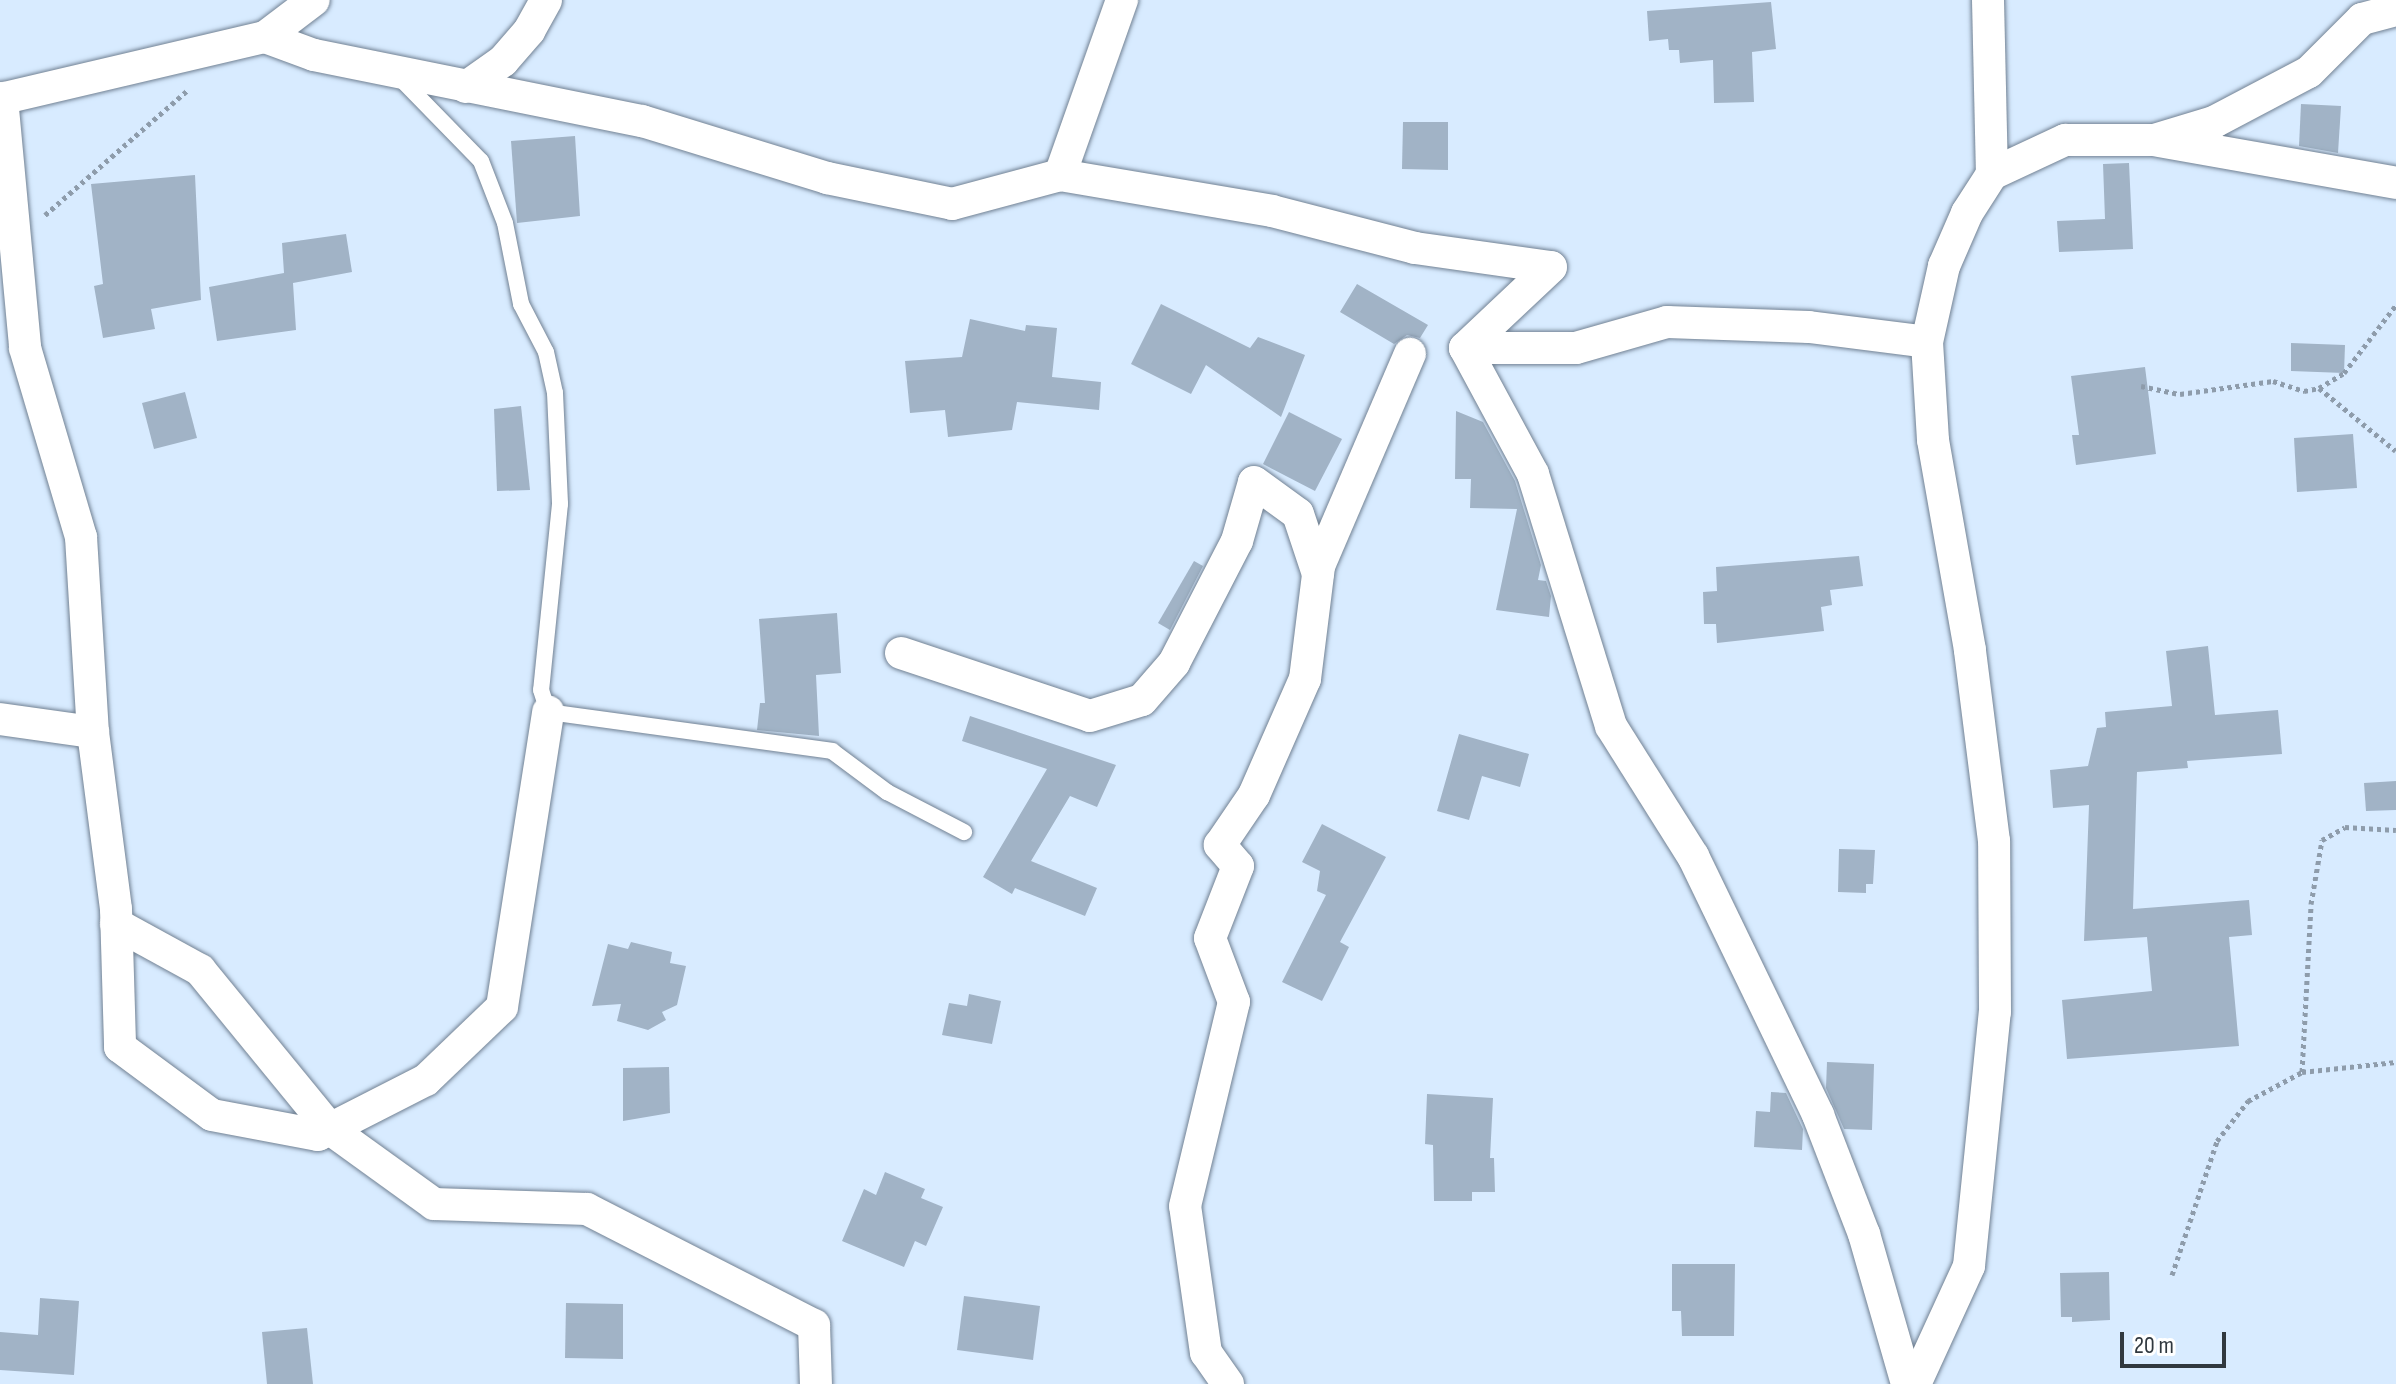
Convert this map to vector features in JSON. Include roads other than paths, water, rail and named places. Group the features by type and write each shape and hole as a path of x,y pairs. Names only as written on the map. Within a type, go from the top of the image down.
{"street":[{"path":"314,0 265,37 1,98 25,348 81,537 93,732 116,924 120,1047 212,1115 318,1135 426,1080 502,1007 548,712"},
{"path":"1060,175 1122,0"},
{"path":"1988,0 1992,174"},
{"path":"466,87 503,61 541,5"},
{"path":"2154,140 2214,122 2309,72 2374,9 2396,10"},
{"path":"265,37 314,55 627,117 827,178 952,204 1060,175 1272,211 1415,248 1551,267 1465,348"},
{"path":"1915,1384 1969,1266 1995,1012 1994,841 1970,650 1933,440 1927,342 1944,266 1967,213 1992,174 2065,140 2154,140 2396,183"},
{"path":"1465,348 1576,348 1667,322 1809,327 1927,342"},
{"path":"1465,348 1533,474 1611,726 1693,856 1818,1115 1864,1234 1907,1384"},
{"path":"1228,1384 1206,1353 1185,1206 1234,1002 1210,938 1238,866 1220,845 1254,795 1305,679 1318,574 1410,354"},
{"path":"901,653 1090,716 1142,700 1174,663 1237,541 1254,482 1298,514 1318,574"},
{"path":"0,719 93,732"},
{"path":"116,924 200,970 330,1129 434,1204 587,1209 814,1325 816,1384"}],"lane":[{"path":"392,70 481,161 505,223 521,304 546,352 555,393 560,491 541,690 548,712 832,751 887,792 964,832"}]}
